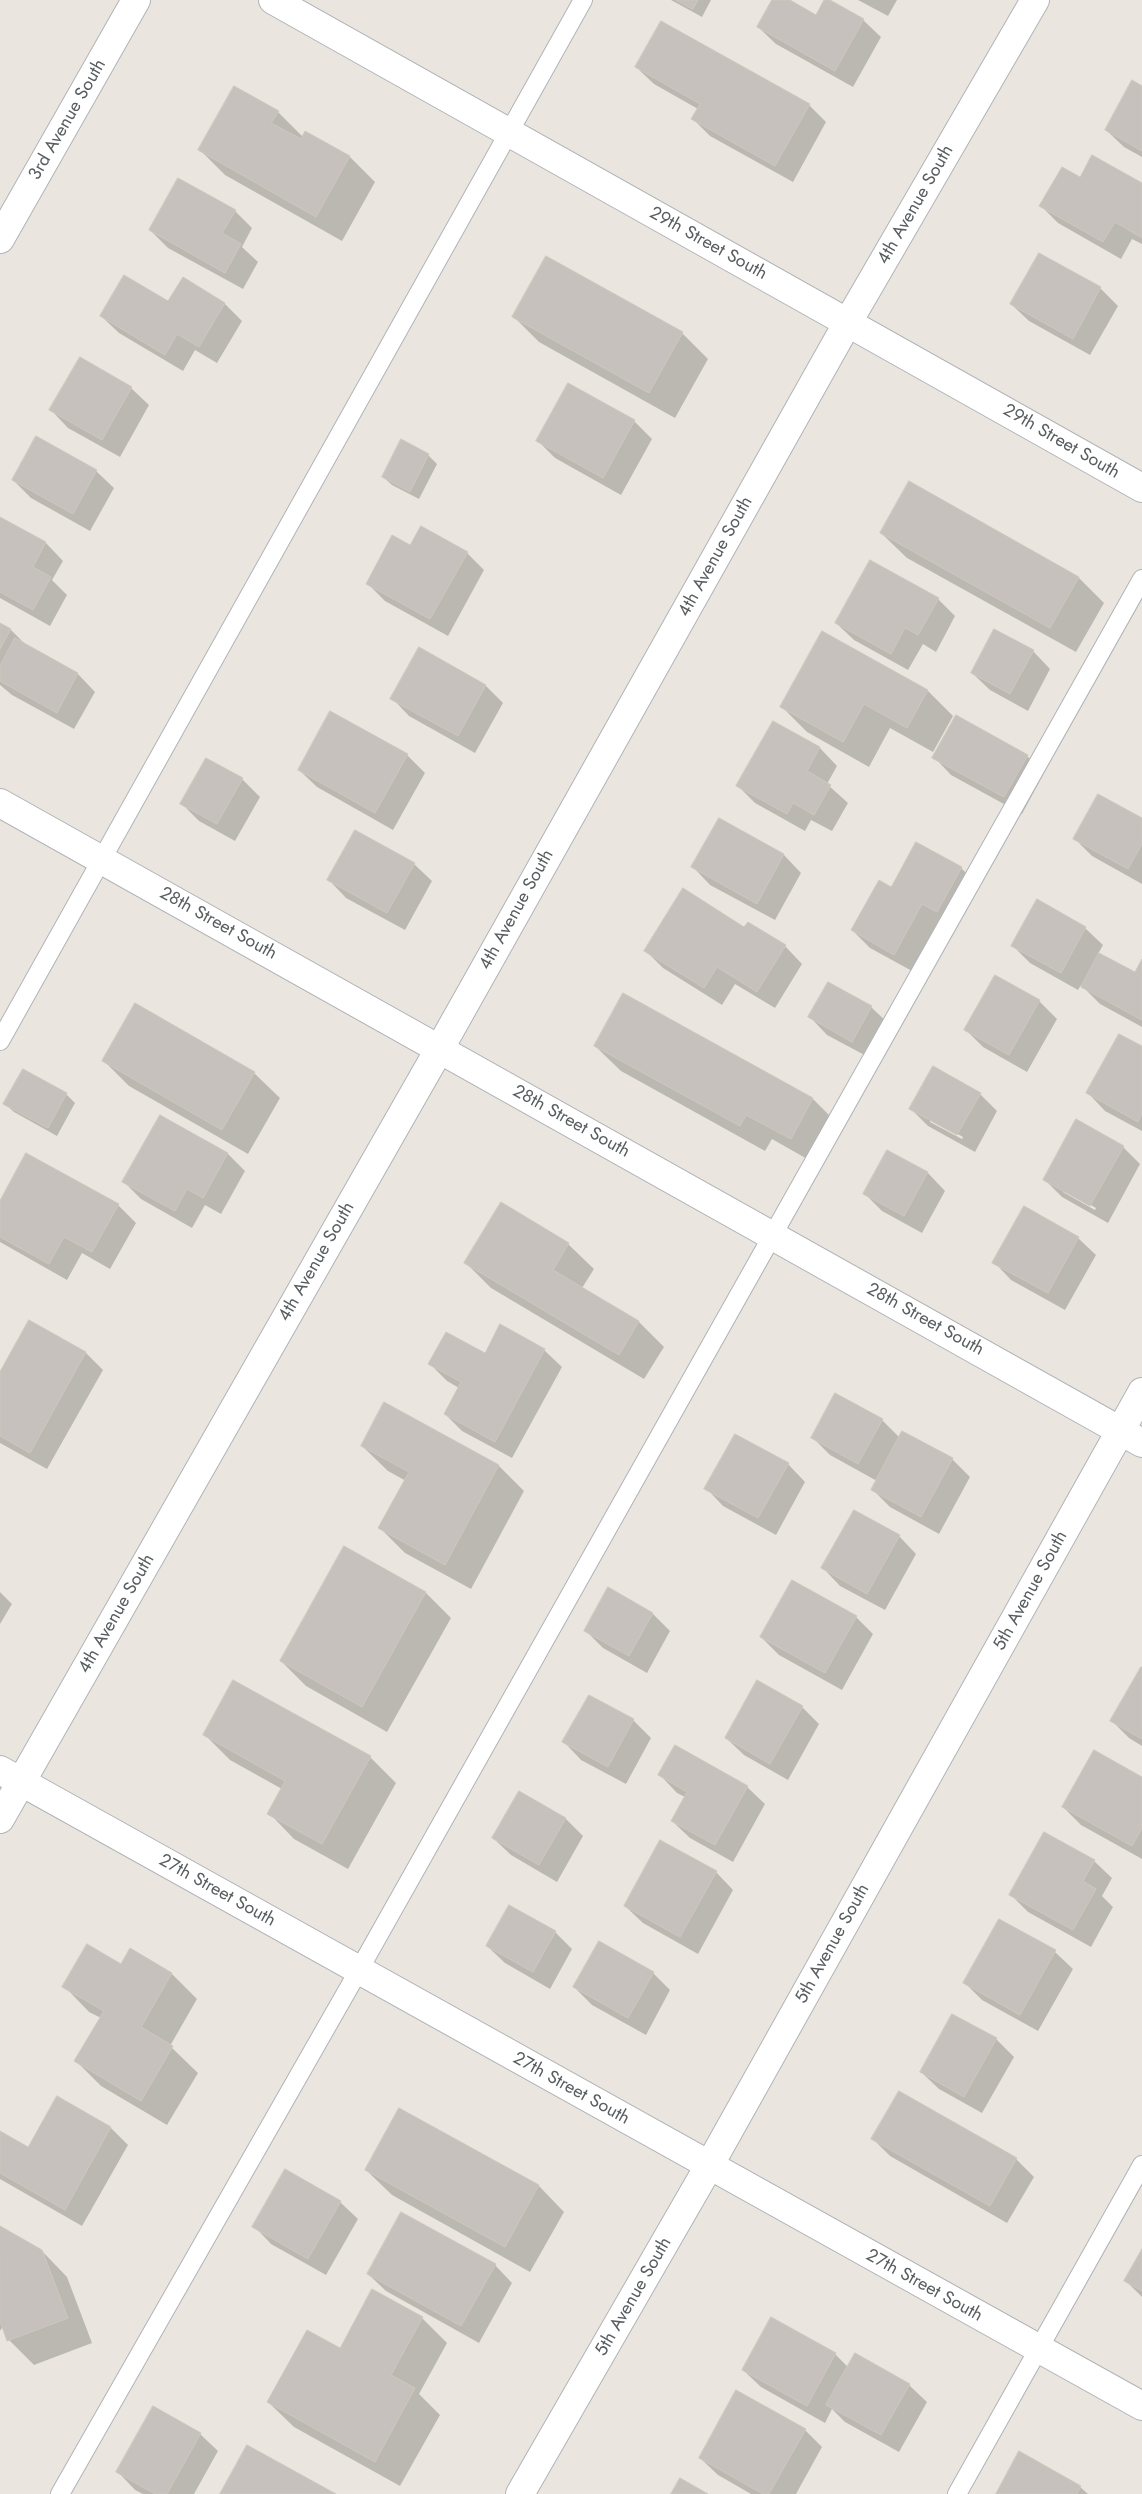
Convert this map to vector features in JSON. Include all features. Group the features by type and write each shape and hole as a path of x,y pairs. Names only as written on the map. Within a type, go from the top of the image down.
{"street":[{"name":"3rd Avenue South","path":"0,239 136,0"},
{"name":"29th Street South","path":"273,0 1142,488"},
{"name":"4th Avenue South","path":"0,1819 10,1775 440,1048 848,322 1035,0"},
{"name":"28th Street South","path":"0,803 772,1234 1131,1437"},
{"name":"5th Avenue South","path":"520,2494 1131,1437 1142,1392"},
{"name":"27th Street South","path":"10,1775 1142,2406"}],"lane":[{"path":"0,1041 583,0"},
{"path":"60,2494 359,1970 1142,579"},
{"path":"957,2494 1142,2165"}],"building":[{"path":"676,0 698,0 693,9"},
{"path":"772,0 790,0 816,15 824,0 830,0 864,19 835,71 757,27"},
{"path":"661,21 810,104 775,166 691,119 700,104 635,67"},
{"path":"1132,80 1142,86 1142,151 1105,130"},
{"path":"234,86 279,111 271,123 301,139 305,131 350,156 316,217 198,150"},
{"path":"1092,155 1142,183 1142,238 1115,222 1103,242 1039,206 1062,167 1080,177"},
{"path":"178,178 236,210 222,233 241,244 225,273 149,230"},
{"path":"1039,253 1101,287 1073,339 1010,304"},
{"path":"546,256 683,332 649,393 512,317"},
{"path":"124,275 168,301 183,277 225,303 199,347 177,334 165,355 100,316"},
{"path":"80,357 132,387 102,440 49,410"},
{"path":"568,383 635,420 603,478 536,441"},
{"path":"36,436 97,470 73,514 12,480"},
{"path":"401,439 429,454 410,492 382,477"},
{"path":"909,481 1079,577 1050,628 880,533"},
{"path":"0,517 46,542 33,567 51,577 33,610 0,592"},
{"path":"421,526 468,552 430,619 366,584 392,535 410,545"},
{"path":"870,560 939,598 918,635 905,628 891,654 835,623"},
{"path":"0,623 11,629 0,649"},
{"path":"994,629 1034,650 1010,694 971,673"},
{"path":"822,631 928,690 907,728 864,704 843,742 780,707"},
{"path":"15,638 78,673 57,713 0,681 0,666"},
{"path":"419,647 486,685 458,736 390,699"},
{"path":"330,711 408,754 375,813 298,770"},
{"path":"956,715 1028,755 1004,797 932,758"},
{"path":"773,721 820,747 807,771 831,785 814,815 793,803 787,814 736,786"},
{"path":"206,758 243,778 217,824 180,804"},
{"path":"1098,794 1142,818 1142,844 1128,869 1073,839"},
{"path":"719,818 784,854 757,904 691,867"},
{"path":"355,830 415,863 387,913 327,880"},
{"path":"916,842 962,867 937,912 922,904 894,955 851,930 879,880 891,887"},
{"path":"683,888 744,927 748,922 786,945 757,992 717,967 704,988 644,951"},
{"path":"1037,899 1086,927 1061,973 1011,946"},
{"path":"1099,953 1135,972 1142,959 1142,1020 1081,987"},
{"path":"995,975 1040,1000 1009,1055 964,1030"},
{"path":"828,982 872,1006 852,1042 808,1017"},
{"path":"623,993 813,1098 791,1139 746,1115 740,1126 594,1046"},
{"path":"135,1003 255,1072 222,1130 102,1061"},
{"path":"1119,1034 1142,1046 1142,1114 1138,1122 1086,1093"},
{"path":"933,1066 981,1093 957,1135 909,1109"},
{"path":"23,1069 67,1093 48,1128 3,1104"},
{"path":"160,1115 228,1153 203,1198 187,1189 175,1211 122,1182"},
{"path":"1076,1119 1124,1146 1090,1206 1043,1180"},
{"path":"887,1150 928,1172 904,1216 863,1194"},
{"path":"26,1153 119,1204 92,1252 64,1237 49,1264 0,1237 0,1201"},
{"path":"501,1202 569,1243 553,1270 639,1321 619,1355 464,1263"},
{"path":"1024,1206 1079,1237 1048,1293 992,1263"},
{"path":"29,1320 86,1352 30,1453 0,1436 0,1372"},
{"path":"500,1324 545,1349 495,1442 444,1414 461,1382 428,1364 446,1332 485,1353"},
{"path":"835,1393 883,1419 858,1464 811,1438"},
{"path":"384,1402 499,1465 445,1565 378,1528 409,1472 361,1446"},
{"path":"902,1431 953,1458 921,1517 871,1490"},
{"path":"735,1434 789,1463 758,1518 704,1489"},
{"path":"854,1510 900,1535 867,1594 821,1568"},
{"path":"344,1546 426,1592 362,1707 280,1661"},
{"path":"792,1580 857,1616 825,1673 760,1637"},
{"path":"608,1587 653,1613 629,1656 584,1631"},
{"path":"1142,1667 1142,1739 1110,1721"},
{"path":"233,1680 371,1756 322,1844 267,1814 285,1781 203,1735"},
{"path":"757,1680 803,1706 770,1764 725,1738"},
{"path":"589,1695 634,1719 608,1767 562,1742"},
{"path":"675,1745 748,1786 715,1845 671,1821 687,1792 658,1775"},
{"path":"1094,1750 1142,1777 1142,1828 1132,1846 1062,1807"},
{"path":"519,1791 566,1818 539,1865 492,1838"},
{"path":"1044,1832 1095,1860 1083,1881 1096,1889 1073,1930 1009,1895"},
{"path":"660,1840 717,1871 680,1937 624,1906"},
{"path":"509,1905 556,1931 533,1972 486,1946"},
{"path":"999,1919 1056,1950 1020,2015 963,1983"},
{"path":"599,1941 654,1972 628,2018 573,1987"},
{"path":"87,1944 121,1964 130,1948 172,1973 141,2027 173,2046 141,2101 74,2061 104,2011 62,1987"},
{"path":"952,2014 997,2038 964,2097 920,2072"},
{"path":"899,2091 1017,2158 990,2206 871,2139"},
{"path":"57,2096 111,2127 65,2210 0,2173 0,2131 28,2147"},
{"path":"399,2108 539,2185 505,2247 365,2170"},
{"path":"285,2169 341,2201 308,2259 252,2227"},
{"path":"401,2212 496,2264 461,2326 367,2274"},
{"path":"0,2226 42,2250 68,2318 7,2341 0,2321"},
{"path":"1142,2249 1142,2291 1124,2281"},
{"path":"372,2289 423,2317 391,2375 415,2388 375,2462 267,2402 307,2330 340,2348"},
{"path":"771,2317 836,2353 807,2406 742,2370"},
{"path":"855,2353 910,2384 881,2435 826,2405"},
{"path":"736,2390 806,2429 769,2494 763,2494 699,2458"},
{"path":"153,2406 201,2433 167,2494 155,2494 116,2472"},
{"path":"247,2445 336,2494 220,2494"},
{"path":"1019,2451 1081,2486 1077,2494 996,2494"},
{"path":"680,2478 708,2494 671,2494"}]}
